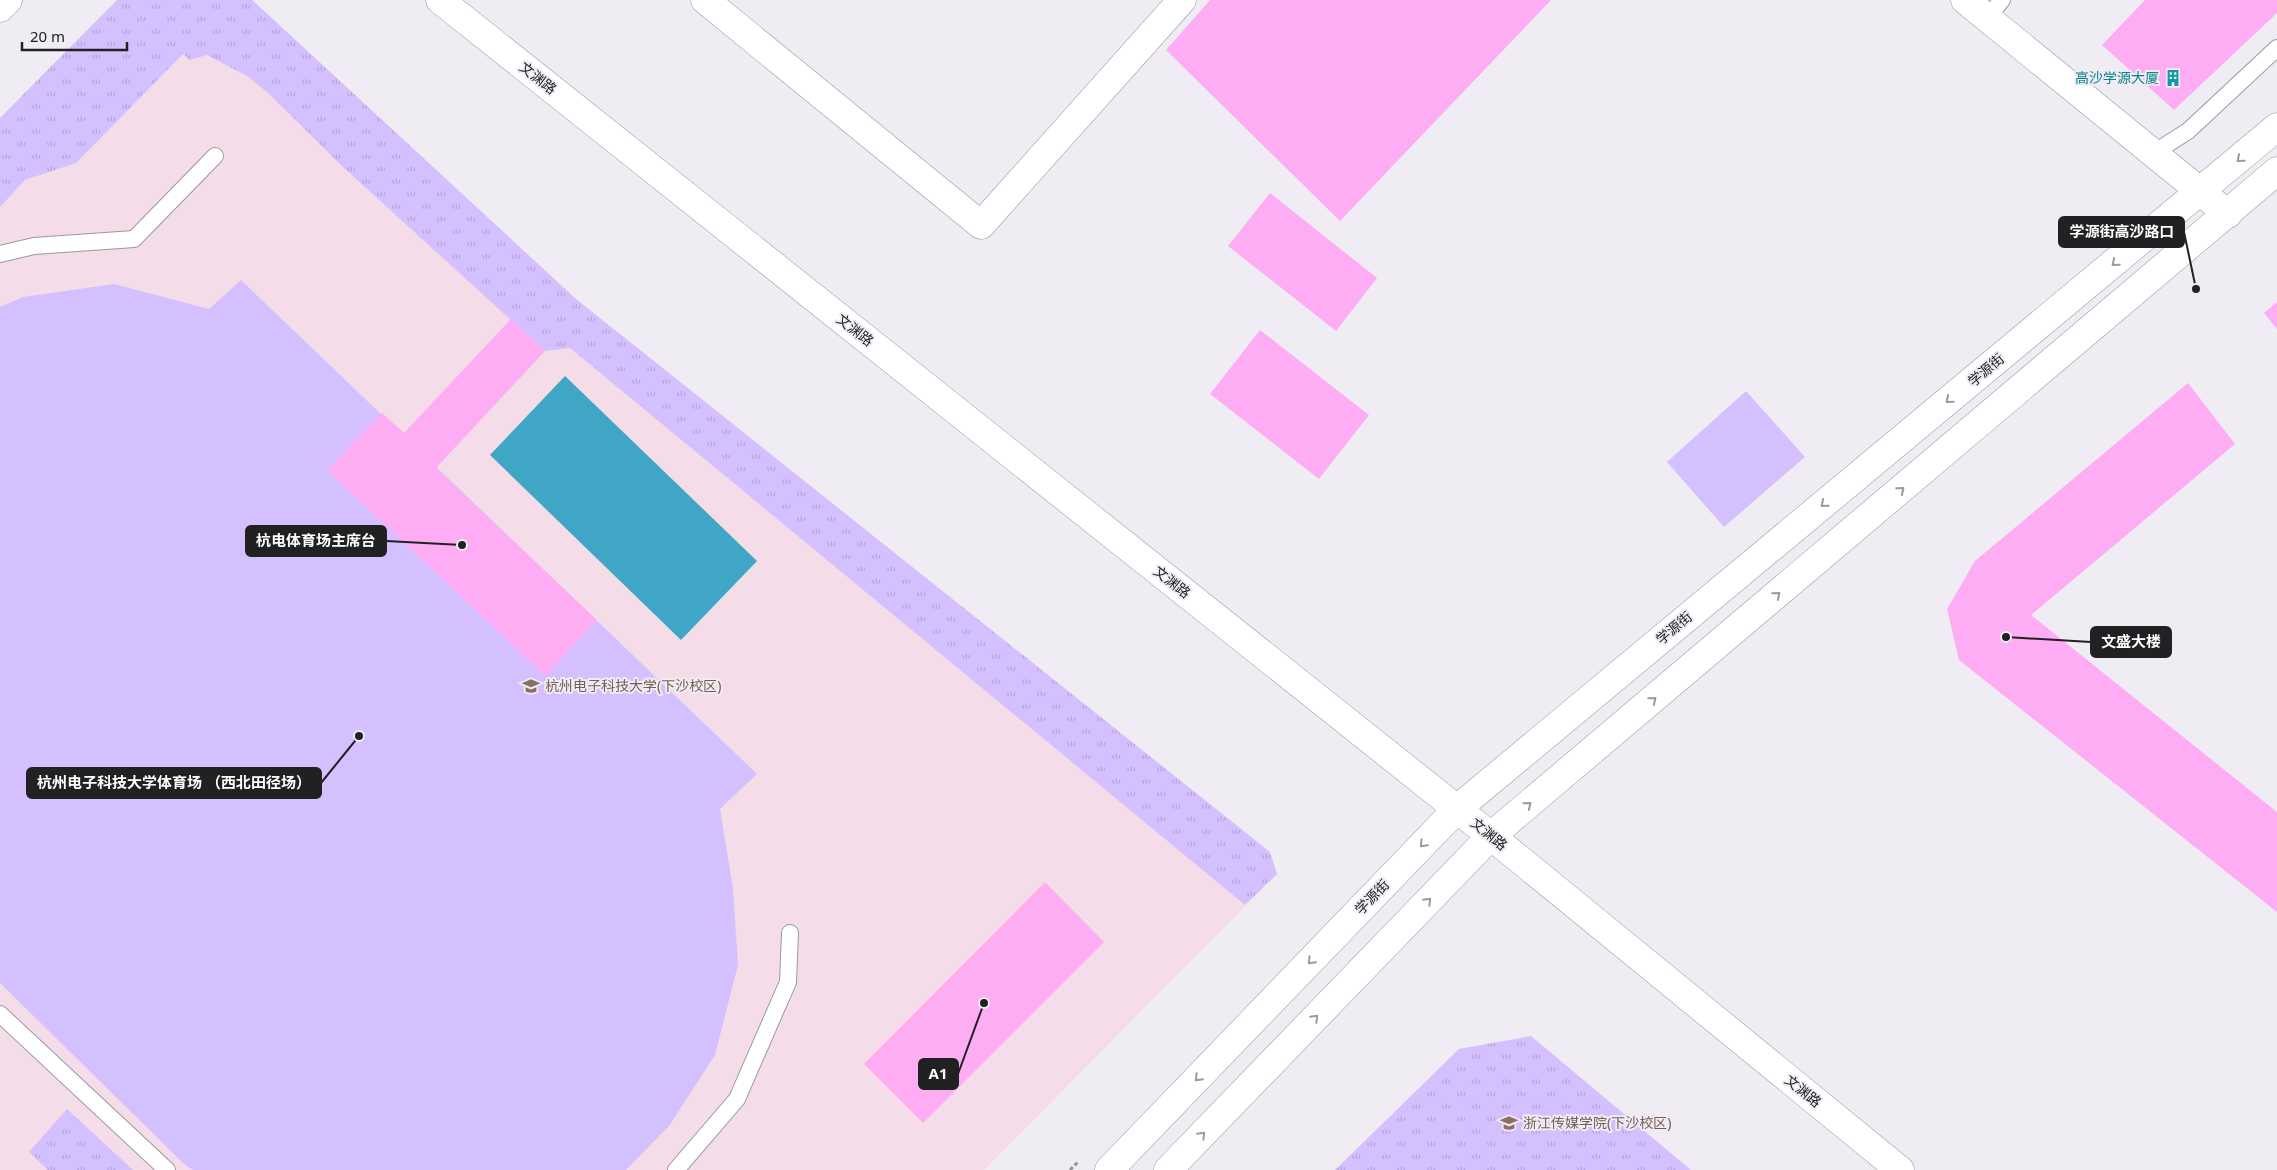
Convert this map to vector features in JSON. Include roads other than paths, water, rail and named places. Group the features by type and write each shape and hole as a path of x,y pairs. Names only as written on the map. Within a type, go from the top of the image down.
{"main road":[{"path":"0,8 8,0"},
{"name":"文渊路","path":"440,0 1491,836 1900,1170"},
{"path":"705,0 981,224 1182,0"},
{"path":"1965,0 1995,9 2155,152 2228,214"},
{"name":"学源街","path":"1109,1170 1457,809 2277,127"},
{"path":"1168,1170 1491,836 2277,171"}],"lane":[{"path":"2155,152 2188,131 2277,48"},
{"path":"0,254 34,246 134,239 215,156"},
{"path":"676,1170 737,1099 788,982 790,934"},
{"path":"0,1014 167,1170"}],"water":[{"path":"565,376 757,561 681,640 490,455"}],"place":[{"name":"高沙学源大厦","path":"2173,78"},
{"name":"学源街高沙路口","path":"2196,289"},
{"name":"杭电体育场主席台","path":"462,545"},
{"name":"文盛大楼","path":"2006,637"},
{"name":"杭州电子科技大学(下沙校区)","path":"531,686"},
{"name":"杭州电子科技大学体育场 （西北田径场）","path":"359,736"},
{"name":"A1","path":"984,1003"},
{"name":"浙江传媒学院(下沙校区)","path":"1509,1123"}]}
